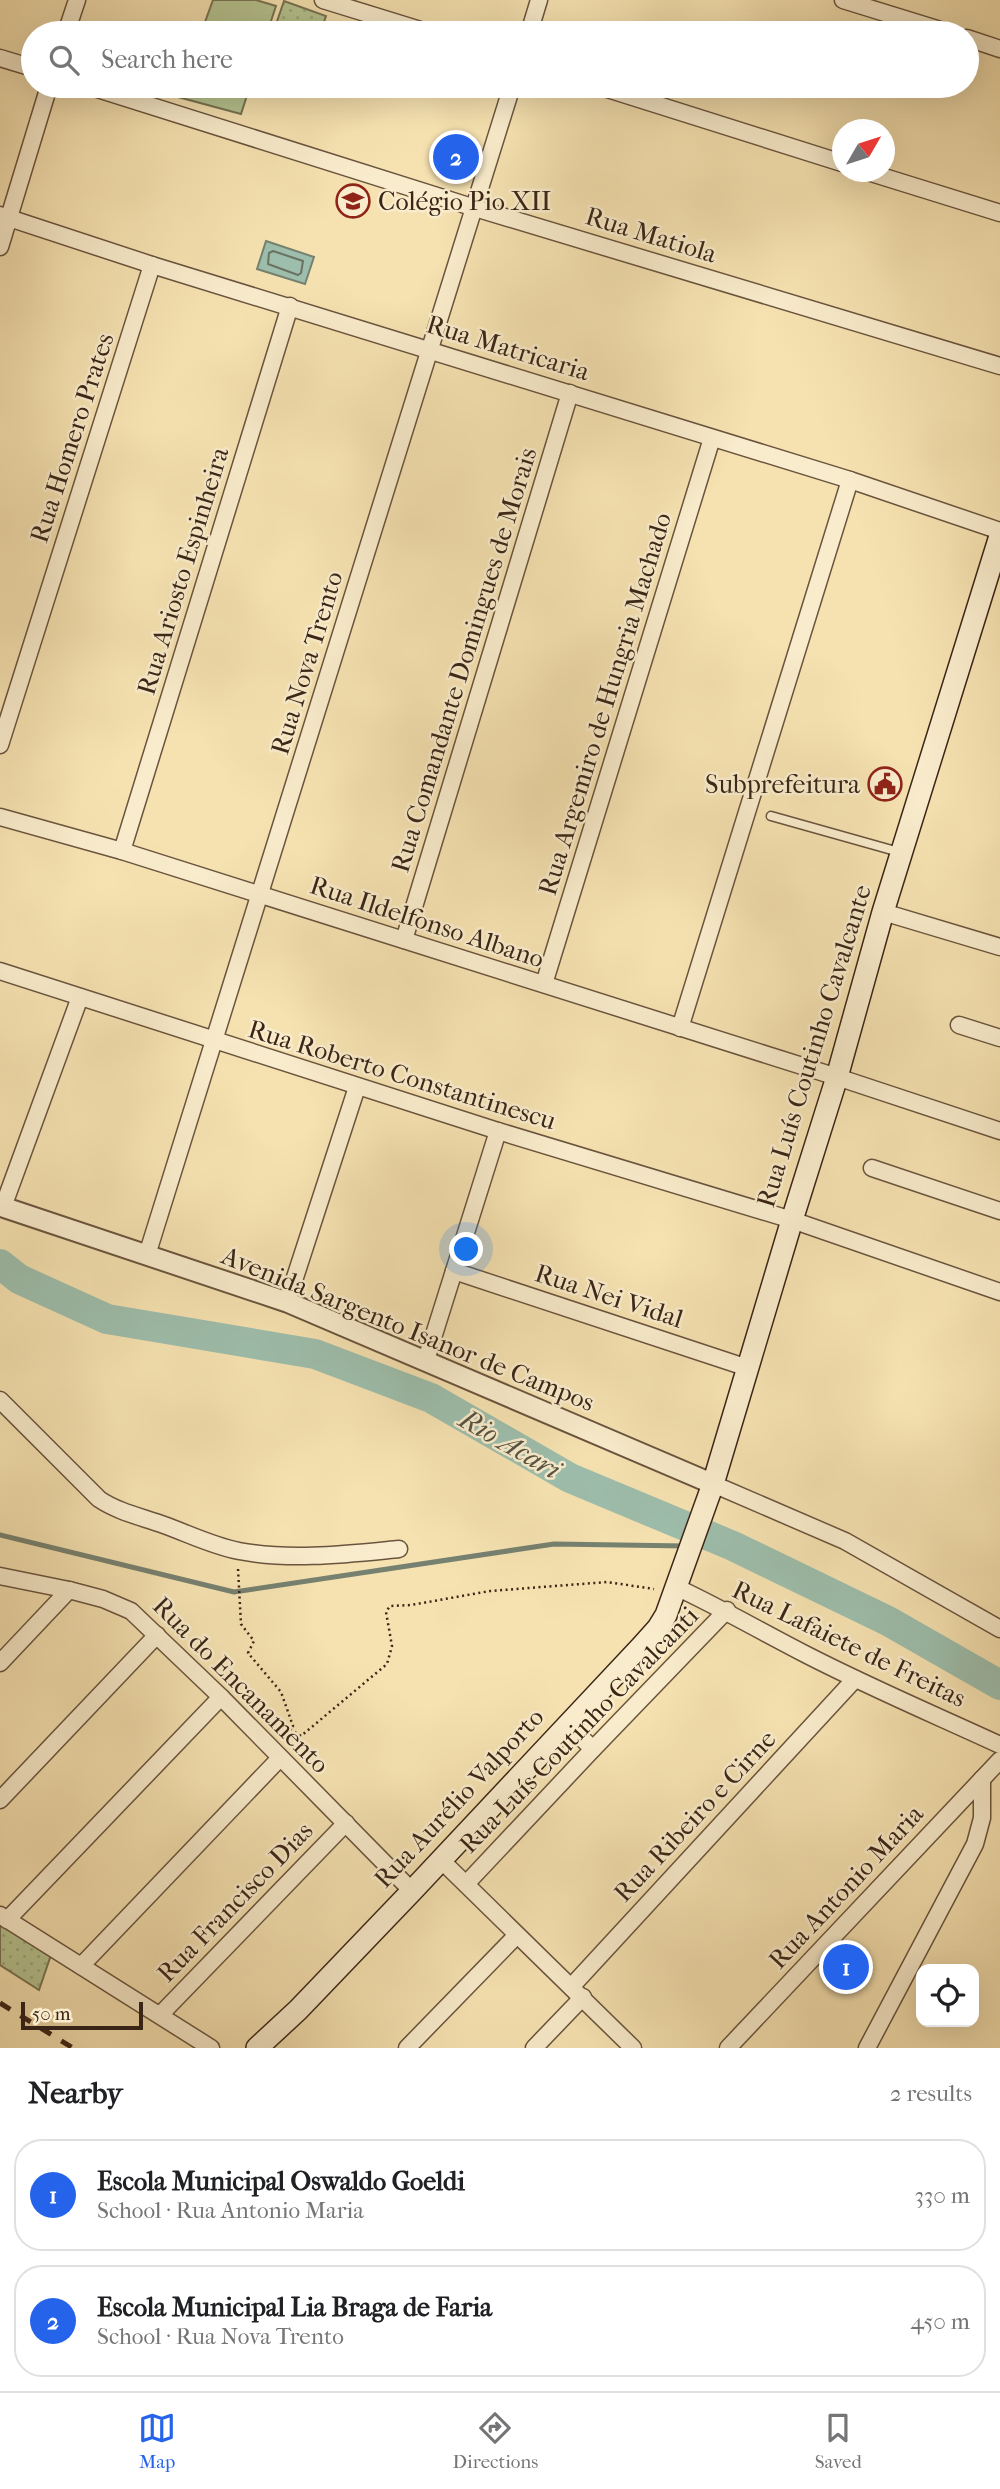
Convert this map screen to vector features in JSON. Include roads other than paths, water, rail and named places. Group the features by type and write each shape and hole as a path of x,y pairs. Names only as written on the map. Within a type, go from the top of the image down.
{"main road":[{"name":"Rua Luís Coutinho Cavalcante","path":"677,1585 710,1494 837,1077 883,912 1000,536"},
{"name":"Rua Aurélio Valporto","path":"257,2048 298,2010 412,1891 658,1628 677,1585"}],"street":[{"path":"70,21 77,0"},
{"path":"323,0 391,21"},
{"path":"532,21 539,0"},
{"path":"843,0 911,21"},
{"path":"979,42 1000,49"},
{"path":"0,58 21,64"},
{"path":"0,247 5,216 45,98"},
{"name":"Rua Matiola","path":"126,98 475,208 1000,366"},
{"name":"Rua Nova Trento","path":"147,1255 508,98"},
{"path":"636,98 832,160"},
{"path":"895,180 1000,213"},
{"name":"Rua Matricaria","path":"5,216 152,265 850,480 1000,531"},
{"name":"Rua Homero Prates","path":"0,745 152,265"},
{"name":"Rua Ariosto Espinheira","path":"122,851 290,306"},
{"name":"Rua Comandante Domingues de Morais","path":"404,940 570,393"},
{"name":"Rua Argemiro de Hungria Machado","path":"544,984 712,438"},
{"path":"680,1028 850,480"},
{"name":"Rua Ildelfonso Albano","path":"0,817 122,851 1000,1131"},
{"path":"883,912 1000,947"},
{"name":"Rua Roberto Constantinescu","path":"0,971 357,1087 792,1220 1000,1292"},
{"path":"1,1206 80,997"},
{"path":"960,1025 1000,1038"},
{"path":"287,1302 357,1087"},
{"path":"426,1360 498,1131"},
{"path":"872,1168 1000,1211"},
{"name":"Avenida Sargento Isanor de Campos","path":"1,1206 287,1302 426,1360 710,1494"},
{"name":"Rua Nei Vidal","path":"454,1271 748,1368"},
{"path":"0,1400 107,1504 212,1544 241,1552 307,1555 399,1549"},
{"path":"710,1494 845,1541 1000,1629"},
{"name":"Rua do Encanamento","path":"0,1576 69,1590 131,1611 221,1697 412,1891"},
{"name":"Rua Lafaiete de Freitas","path":"677,1585 803,1654 1000,1745"},
{"path":"0,1663 69,1590"},
{"name":"Rua Luís Coutinho Cavalcanti","path":"466,1884 727,1611"},
{"path":"0,1800 157,1635"},
{"name":"Rua Ribeiro e Cirne","path":"534,2048 577,1992 855,1679"},
{"path":"211,2048 4,1917 221,1697"},
{"path":"567,1724 593,1749"},
{"path":"81,1966 275,1753"},
{"name":"Rua Antonio Maria","path":"728,2048 1000,1760"},
{"path":"867,2048 975,1843 982,1818 982,1779"},
{"name":"Rua Francisco Dias","path":"160,2015 346,1823"},
{"path":"441,1860 633,2048"},
{"path":"407,2048 517,1936"}],"lane":[{"path":"771,816 902,853"}],"water":[{"path":"266,241 314,257 305,284 257,269"}],"waterway":[{"name":"Rio Acari","path":"0,1264 19,1279 107,1319 315,1354 431,1398 570,1478 733,1546 888,1621 1000,1685"},
{"path":"0,1535 234,1592 554,1544 686,1546"},
{"path":"696,1546 733,1546"}],"railway":[{"path":"0,2003 73,2048"}],"place":[{"name":"Escola Municipal Lia Braga de Faria","path":"456,157"},
{"name":"Colégio Pio XII","path":"353,201"},
{"name":"Subprefeitura","path":"885,784"},
{"name":"Escola Municipal Oswaldo Goeldi","path":"846,1967"}]}
